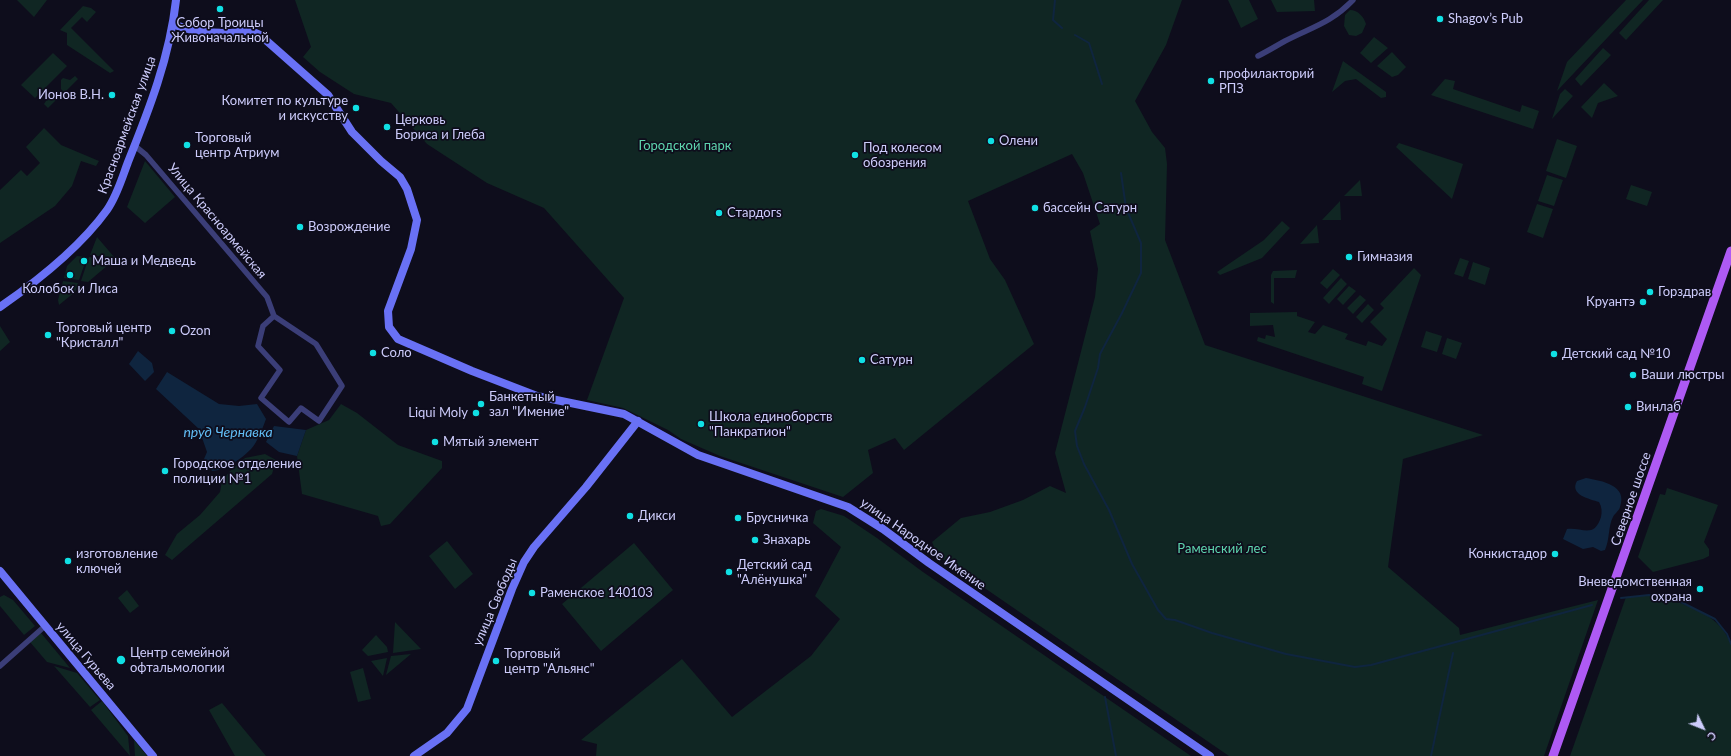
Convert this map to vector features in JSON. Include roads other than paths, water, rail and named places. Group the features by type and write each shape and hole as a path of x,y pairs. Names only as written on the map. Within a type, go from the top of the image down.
{"main road":[{"name":"Северное шоссе","path":"1553,756 1731,251"}],"street":[{"name":"Красноармейская улица","path":"0,307 39,278 94,227 108,208 135,146 160,73 173,24 176,0"},
{"path":"1258,56 1277,48 1283,42 1329,21 1354,0"},
{"name":"улица Народное Имение","path":"173,24 181,28 204,31 230,33 248,30 260,35 328,95 352,132 400,177 412,203 417,220 411,249 388,311 389,327 392,333 409,345 498,382 537,396 624,414 698,455 848,507 883,529 929,563 1210,756"},
{"name":"Улица Красноармейская","path":"135,146 146,155 267,297 274,316"},
{"path":"274,316 316,344 342,386 319,421 302,408 289,422 261,398 280,370 258,346 263,326 274,316"},
{"name":"улица Свободы","path":"414,756 447,733 467,709 512,589 524,562 534,547 586,487 638,421"},
{"name":"улица Гурьева","path":"0,571 153,756"},
{"path":"0,666 45,626"}],"water":[{"path":"138,351 152,363 154,372 145,381 129,364"},
{"name":"пруд Чернавка","path":"167,372 219,404 239,406 257,404 266,419 253,447 237,461 224,468 212,471 204,459 207,452 199,429 156,389"},
{"name":"пруд Чернавка","path":"274,426 306,430 297,456 279,452 266,442"},
{"path":"1586,478 1612,485 1620,494 1621,500 1619,510 1611,521 1605,550 1601,551 1593,547 1583,549 1563,539 1567,529 1591,530 1595,528 1601,517 1602,510 1599,502 1582,496 1576,490 1575,486 1577,481"}],"waterway":[{"path":"1055,0 1053,20 1062,28"},
{"path":"1075,35 1089,43 1102,84"},
{"path":"1121,173 1126,208 1141,243 1141,273 1100,354 1098,368 1075,431 1077,446 1084,464 1109,510 1132,564 1158,610 1166,619 1175,620 1212,633 1286,654 1355,667 1371,665 1592,605"},
{"path":"1621,598 1649,595 1679,601 1715,619 1727,634 1731,644"},
{"path":"1431,756 1453,653"},
{"path":"1105,697 1116,756"}],"place":[{"name":"Собор Троицы Живоначальной","path":"220,9"},
{"name":"Shagov’s Pub","path":"1440,19"},
{"name":"профилакторий РПЗ","path":"1211,81"},
{"name":"Ионов В.Н.","path":"112,95"},
{"name":"Комитет по культуре и искусству","path":"356,108"},
{"name":"Церковь Бориса и Глеба","path":"387,127"},
{"name":"Олени","path":"991,141"},
{"name":"Торговый центр Атриум","path":"187,145"},
{"name":"Под колесом обозрения","path":"855,155"},
{"name":"бассейн Сатурн","path":"1035,208"},
{"name":"Стардогs","path":"719,213"},
{"name":"Возрождение","path":"300,227"},
{"name":"Гимназия","path":"1349,257"},
{"name":"Маша и Медведь","path":"84,261"},
{"name":"Колобок и Лиса","path":"70,275"},
{"name":"Горздрав","path":"1650,292"},
{"name":"Круантэ","path":"1643,302"},
{"name":"Ozon","path":"172,331"},
{"name":"Торговый центр \"Кристалл\"","path":"48,335"},
{"name":"Соло","path":"373,353"},
{"name":"Детский сад №10","path":"1554,354"},
{"name":"Сатурн","path":"862,360"},
{"name":"Ваши люстры","path":"1633,375"},
{"name":"Банкетный зал \"Имение\"","path":"481,404"},
{"name":"Винлаб","path":"1628,407"},
{"name":"Liqui Moly","path":"476,413"},
{"name":"Школа единоборств \"Панкратион\"","path":"701,424"},
{"name":"Мятый элемент","path":"435,442"},
{"name":"Городское отделение полиции №1","path":"165,471"},
{"name":"Дикси","path":"630,516"},
{"name":"Брусничка","path":"738,518"},
{"name":"Знахарь","path":"755,540"},
{"name":"Конкистадор","path":"1555,554"},
{"name":"изготовление ключей","path":"68,561"},
{"name":"Детский сад \"Алёнушка\"","path":"729,572"},
{"name":"Вневедомственная охрана","path":"1700,589"},
{"name":"Раменское 140103","path":"532,593"},
{"name":"Центр семейной офтальмологии","path":"121,660"},
{"name":"Торговый центр \"Альянс\"","path":"496,661"}],"park label":[{"name":"Городской парк","path":"685,146"},
{"name":"Раменский лес","path":"1222,549"}]}
